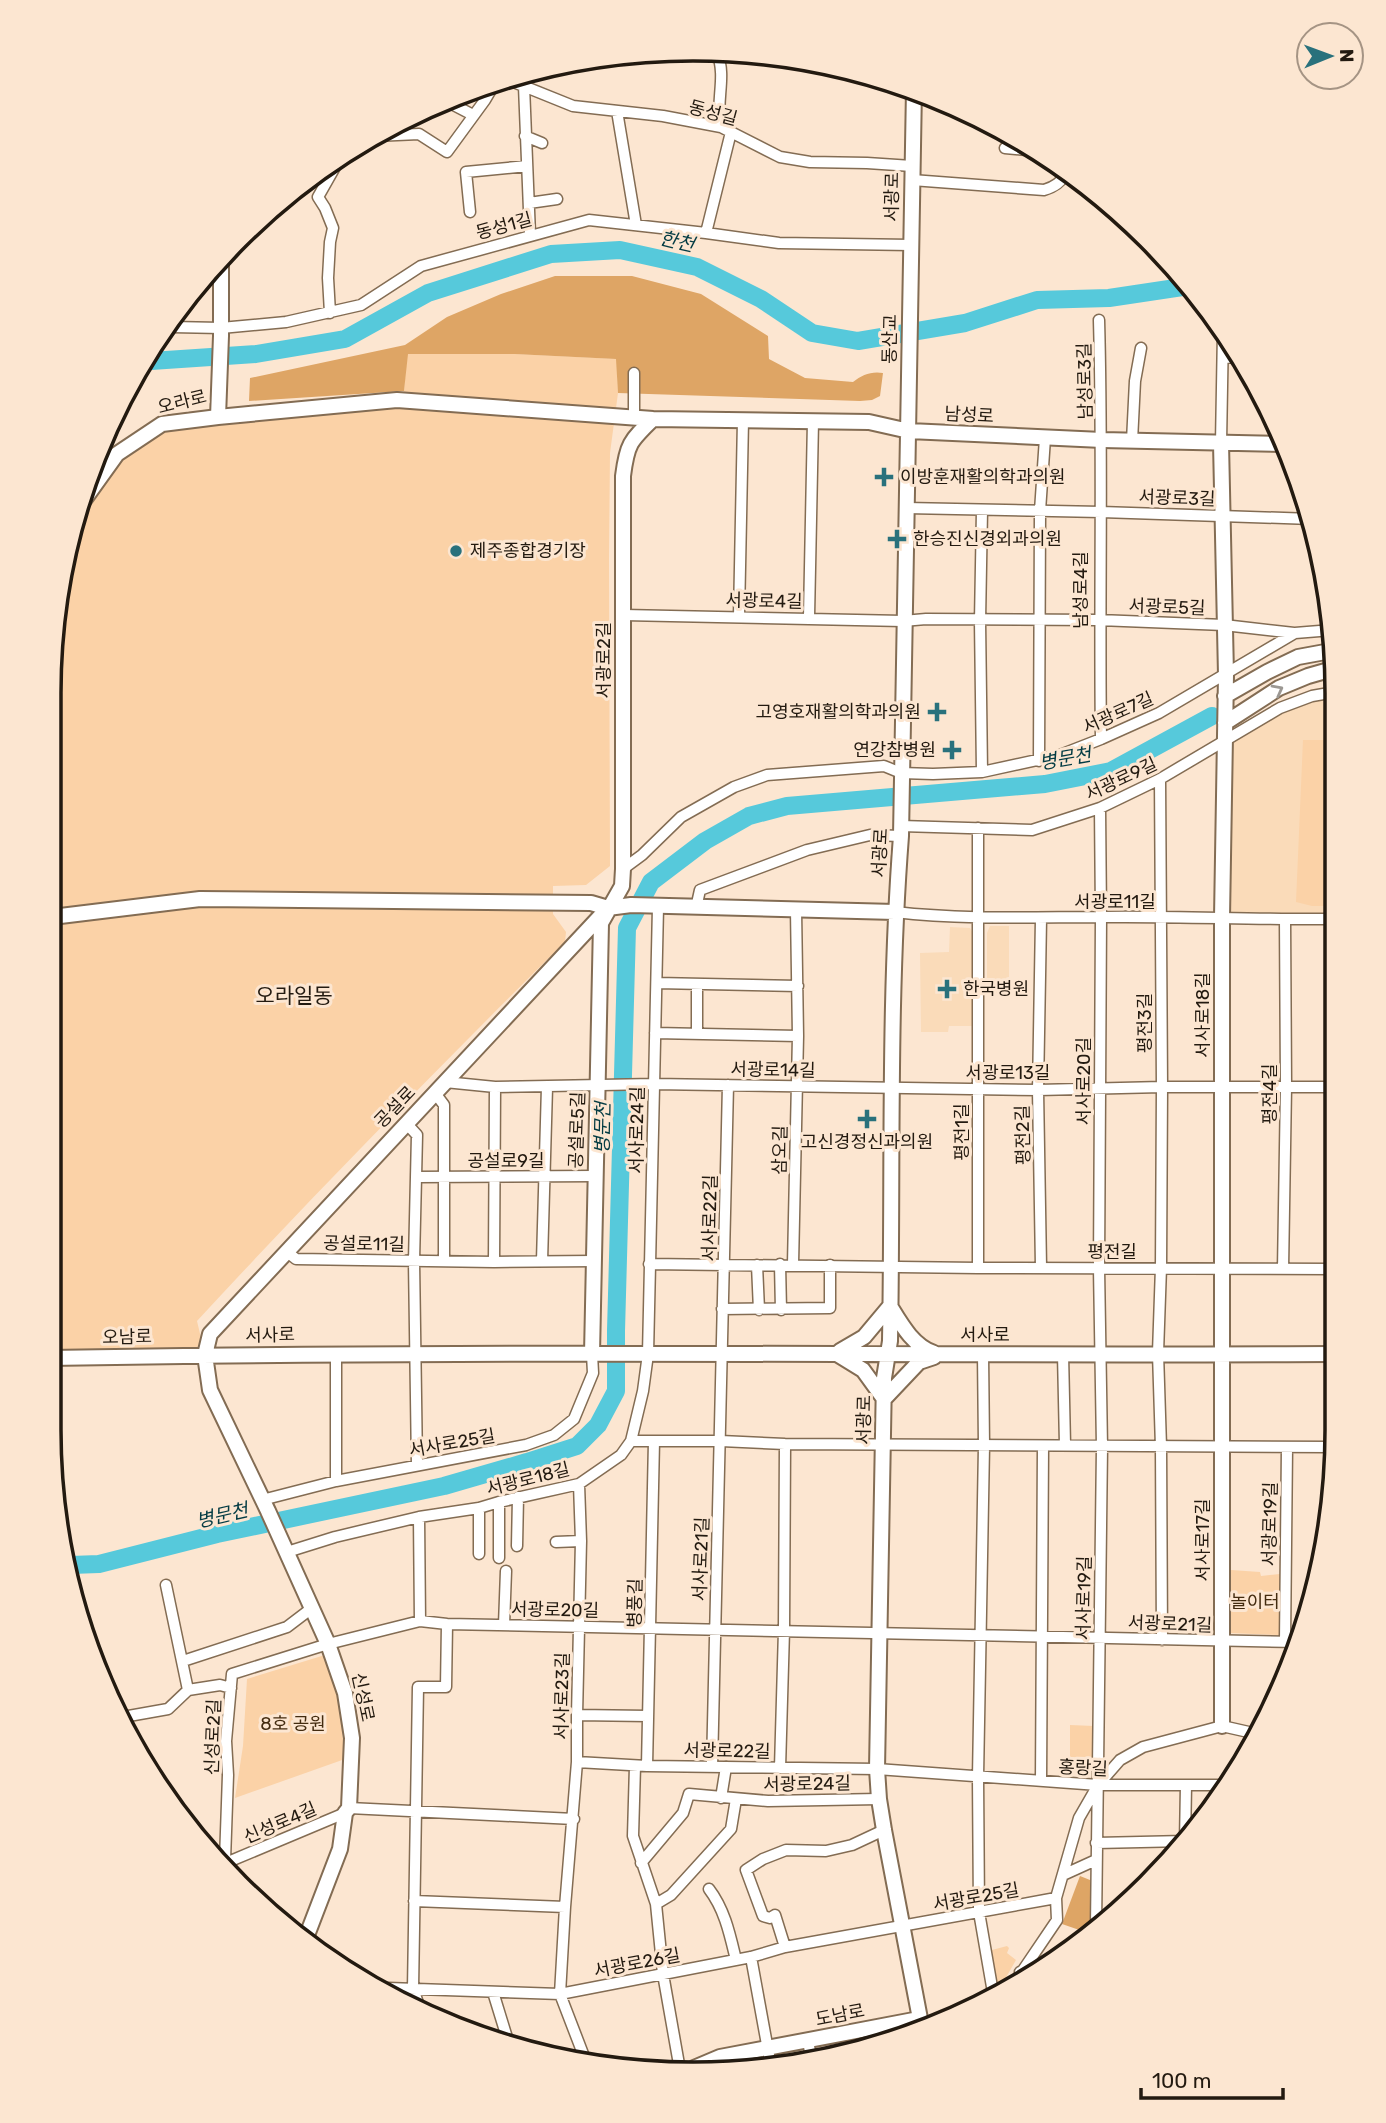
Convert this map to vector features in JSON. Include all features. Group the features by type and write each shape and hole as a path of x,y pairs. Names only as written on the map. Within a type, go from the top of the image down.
{"street":[{"path":"720,62 723,71 719,118 721,127"},
{"path":"524,86 530,235"},
{"name":"동성길","path":"524,86 573,106 663,116 721,127 780,158 810,162 867,163 912,173 1044,190 1062,181"},
{"path":"397,135 419,134 447,152 487,96"},
{"name":"서광로","path":"909,304 914,101"},
{"path":"457,107 474,115"},
{"path":"617,111 636,225"},
{"path":"706,233 732,132"},
{"path":"525,136 542,143"},
{"path":"1005,148 1013,149"},
{"path":"470,212 466,172 527,166"},
{"path":"330,177 318,198 333,228 327,278 330,313"},
{"path":"529,203 557,199"},
{"name":"동성1길","path":"178,328 221,332 286,323 361,305 421,265 589,220 779,243 911,245"},
{"path":"221,273 221,332"},
{"name":"동산교","path":"909,304 909,431"},
{"name":"남성로3길","path":"1099,320 1102,440"},
{"name":"오라로","path":"99,478 117,454 162,424 218,417 221,332"},
{"path":"1132,441 1140,348"},
{"path":"1223,350 1221,516 1226,675"},
{"path":"1223,357 1228,357"},
{"path":"634,373 634,417"},
{"name":"남성로","path":"218,417 397,400 653,419 869,422 909,431 1045,438 1274,444"},
{"name":"서광로2길","path":"608,908 622,886 623,869 623,476 626,451 633,438 653,419"},
{"path":"739,617 743,420"},
{"path":"809,617 813,421"},
{"path":"623,869 642,855 681,817 734,787 767,775 884,766 901,773 909,431"},
{"path":"1040,761 1040,512 1045,438"},
{"name":"남성로4길","path":"1101,739 1102,440"},
{"name":"서광로3길","path":"906,508 1300,519"},
{"path":"982,510 982,772"},
{"name":"서광로4길","path":"624,615 903,621"},
{"name":"서광로5길","path":"903,621 1100,620 1224,625 1295,633"},
{"name":"서광로7길","path":"901,773 982,772 1040,761 1101,739 1159,713 1295,633 1321,631"},
{"path":"1225,696 1298,657 1323,652"},
{"path":"1225,723 1279,688 1324,671"},
{"name":"서사로18길","path":"1222,1354 1222,918 1226,675"},
{"name":"서광로9길","path":"689,908 700,890 807,849 901,825 1032,830 1100,808 1160,779 1280,708 1325,694"},
{"name":"서광로","path":"901,773 901,825 895,912 891,1267 889,1354 885,1365 884,1399 877,1769 884,1830 920,2020"},
{"name":"평전3길","path":"1160,779 1162,1087 1158,1353 1161,1447"},
{"name":"서사로20길","path":"1100,808 1100,1354"},
{"name":"평전1길","path":"978,828 978,1269"},
{"path":"61,916 200,899 591,903 608,908 631,905 895,912"},
{"name":"서사로24길","path":"643,1354 649,1264 651,1084 658,907"},
{"name":"공설로5길","path":"596,1354 594,1261 595,1176 601,1086 601,923 608,908"},
{"name":"공설로","path":"205,1355 210,1334 608,908"},
{"name":"삼오길","path":"793,1265 798,1036 796,910"},
{"name":"서광로11길","path":"895,912 929,916 1041,919 1325,919"},
{"name":"평전2길","path":"1041,919 1038,1090 1041,1267"},
{"name":"평전4길","path":"1283,1269 1285,919"},
{"path":"657,983 798,986"},
{"path":"697,984 697,1034"},
{"path":"655,1033 798,1036"},
{"name":"서광로14길","path":"440,1088 651,1084 892,1087"},
{"name":"서사로22길","path":"722,1353 728,1085"},
{"path":"494,1262 495,1087"},
{"path":"542,1261 547,1087"},
{"name":"서광로13길","path":"892,1087 1038,1090 1325,1087"},
{"path":"440,1088 444,1105 444,1261"},
{"path":"406,1123 417,1135 414,1261 417,1465"},
{"name":"공설로9길","path":"417,1177 595,1176"},
{"name":"공설로11길","path":"286,1251 296,1259 594,1261"},
{"name":"평전길","path":"649,1264 978,1269 1325,1269"},
{"path":"780,1264 781,1310"},
{"path":"757,1265 759,1310"},
{"path":"722,1309 830,1308 830,1265"},
{"path":"890,1307 902,1328 926,1350 942,1355 919,1362 884,1399 863,1370 836,1353 864,1337 890,1307"},
{"path":"336,1353 336,1482"},
{"name":"서사로21길","path":"712,1767 722,1353"},
{"name":"서사로25길","path":"265,1505 336,1482 526,1446 554,1435 574,1419 593,1373 596,1354"},
{"path":"643,1354 643,1391 631,1441 1324,1447"},
{"path":"983,1354 979,1912 992,1986"},
{"path":"1063,1354 1065,1445"},
{"name":"서사로19길","path":"1096,1916 1102,1447 1100,1354"},
{"name":"서사로17길","path":"1222,1354 1222,1726"},
{"name":"서사로","path":"205,1355 1325,1354"},
{"path":"205,1355 210,1390 265,1505"},
{"name":"오남로","path":"61,1358 205,1355"},
{"name":"서광로18길","path":"286,1549 419,1517 480,1508 579,1484 621,1455 631,1441"},
{"name":"병풍길","path":"647,1766 654,1441"},
{"path":"780,1768 785,1444"},
{"path":"1041,1781 1043,1446"},
{"path":"1161,1447 1162,1640"},
{"name":"서광로19길","path":"1285,1642 1287,1447"},
{"name":"서사로23길","path":"579,1484 581,1541 578,1762 565,1908 561,1994 582,2052"},
{"path":"517,1546 518,1497"},
{"path":"499,1502 499,1558"},
{"name":"신성로","path":"265,1505 328,1644 345,1693 352,1738 347,1811 340,1849 308,1931"},
{"path":"479,1554 480,1508"},
{"path":"419,1517 419,1621"},
{"path":"556,1542 581,1541"},
{"path":"504,1625 506,1571"},
{"path":"166,1586 188,1690"},
{"path":"183,1661 287,1627 312,1608"},
{"name":"서광로20길","path":"328,1644 419,1621 447,1625 880,1633"},
{"path":"416,1998 413,1989 418,1687 446,1687 447,1625"},
{"name":"서광로21길","path":"880,1633 1285,1642"},
{"name":"신성로2길","path":"226,1856 226,1741 232,1674 328,1644"},
{"path":"130,1716 167,1709 188,1690 220,1685 231,1688"},
{"path":"577,1715 648,1716"},
{"path":"1023,1968 1058,1920 1056,1898 1079,1818 1098,1785 1120,1759 1143,1747 1222,1726 1248,1732"},
{"name":"서광로22길","path":"578,1762 635,1766 877,1769"},
{"path":"635,1766 633,1836 656,1904 663,1974 678,2061"},
{"path":"721,1798 726,1767"},
{"name":"홍랑길","path":"877,1769 1098,1785 1215,1785"},
{"path":"1185,1826 1186,1785"},
{"name":"서광로24길","path":"641,1863 683,1813 689,1794 768,1801 879,1799"},
{"path":"656,1904 671,1895 731,1829 737,1799"},
{"path":"347,1811 574,1819"},
{"name":"신성로4길","path":"230,1859 347,1811"},
{"path":"785,1947 775,1915 770,1918 763,1916 746,1870 786,1850 826,1851 852,1845 884,1830"},
{"path":"1096,1843 1173,1841"},
{"path":"1063,1875 1096,1860"},
{"path":"709,1889 726,1921 736,1960"},
{"name":"서광로25길","path":"902,1926 1056,1898"},
{"path":"414,1901 565,1908"},
{"name":"서광로26길","path":"398,1988 561,1994 751,1957 785,1947 902,1926"},
{"path":"751,1957 769,2055"},
{"path":"493,1992 506,2033"},
{"name":"도남로","path":"724,2060 769,2055 808,2040 907,2024"},
{"path":"808,2040 810,2051"}],"shaded area":[{"path":"555,276 632,276 701,294 768,336 769,359 805,378 853,382 867,374 883,373 880,396 860,401 618,393 616,359 514,354 408,354 404,391 249,401 250,378 405,345 447,317 501,294"},
{"path":"1325,695 1325,919 1222,918 1225,742 1280,708"},
{"name":"한국병원","path":"990,926 1009,926 1009,993 987,993 987,933"},
{"name":"한국병원","path":"950,927 970,928 973,933 972,1026 949,1026 948,1032 921,1032 920,953 949,952"},
{"path":"1080,1876 1090,1880 1090,1921 1079,1930 1062,1924"}],"green space":[{"path":"407,354 514,354 617,359 618,393 610,453 610,866 586,885 553,886 553,914 566,932 565,942 379,1130 197,1321 205,1355 61,1358 61,693 73,570 95,490 99,479 117,454 162,424 397,400 404,391"},
{"path":"1303,740 1325,740 1325,906 1296,902"},
{"name":"놀이터","path":"1231,1570 1260,1572 1261,1576 1280,1574 1279,1635 1230,1633"},
{"name":"8호 공원","path":"325,1655 339,1702 345,1759 235,1798 243,1746 247,1679"},
{"path":"1070,1725 1094,1726 1095,1759 1086,1764 1070,1764"},
{"path":"1007,1946 1007,1953 1016,1960 1005,1979 996,1984 992,1950"}],"waterway":[{"name":"한천","path":"156,361 256,354 345,339 428,293 551,254 620,250 697,267 761,299 812,333 858,341 965,323 1037,300 1109,298 1178,288"},
{"name":"병문천","path":"76,1565 99,1564 217,1534 444,1486 577,1446 598,1425 616,1391 627,928 651,882 705,841 749,816 787,806 1045,784 1111,771 1212,716"}],"place":[{"name":"이방훈재활의학과의원","path":"884,477"},
{"name":"한승진신경외과의원","path":"897,539"},
{"name":"제주종합경기장","path":"456,551"},
{"name":"고영호재활의학과의원","path":"937,712"},
{"name":"연강참병원","path":"952,750"},
{"name":"한국병원","path":"947,989"},
{"name":"고신경정신과의원","path":"867,1119"}],"district":[{"name":"오라일동","path":"294,996"}]}
